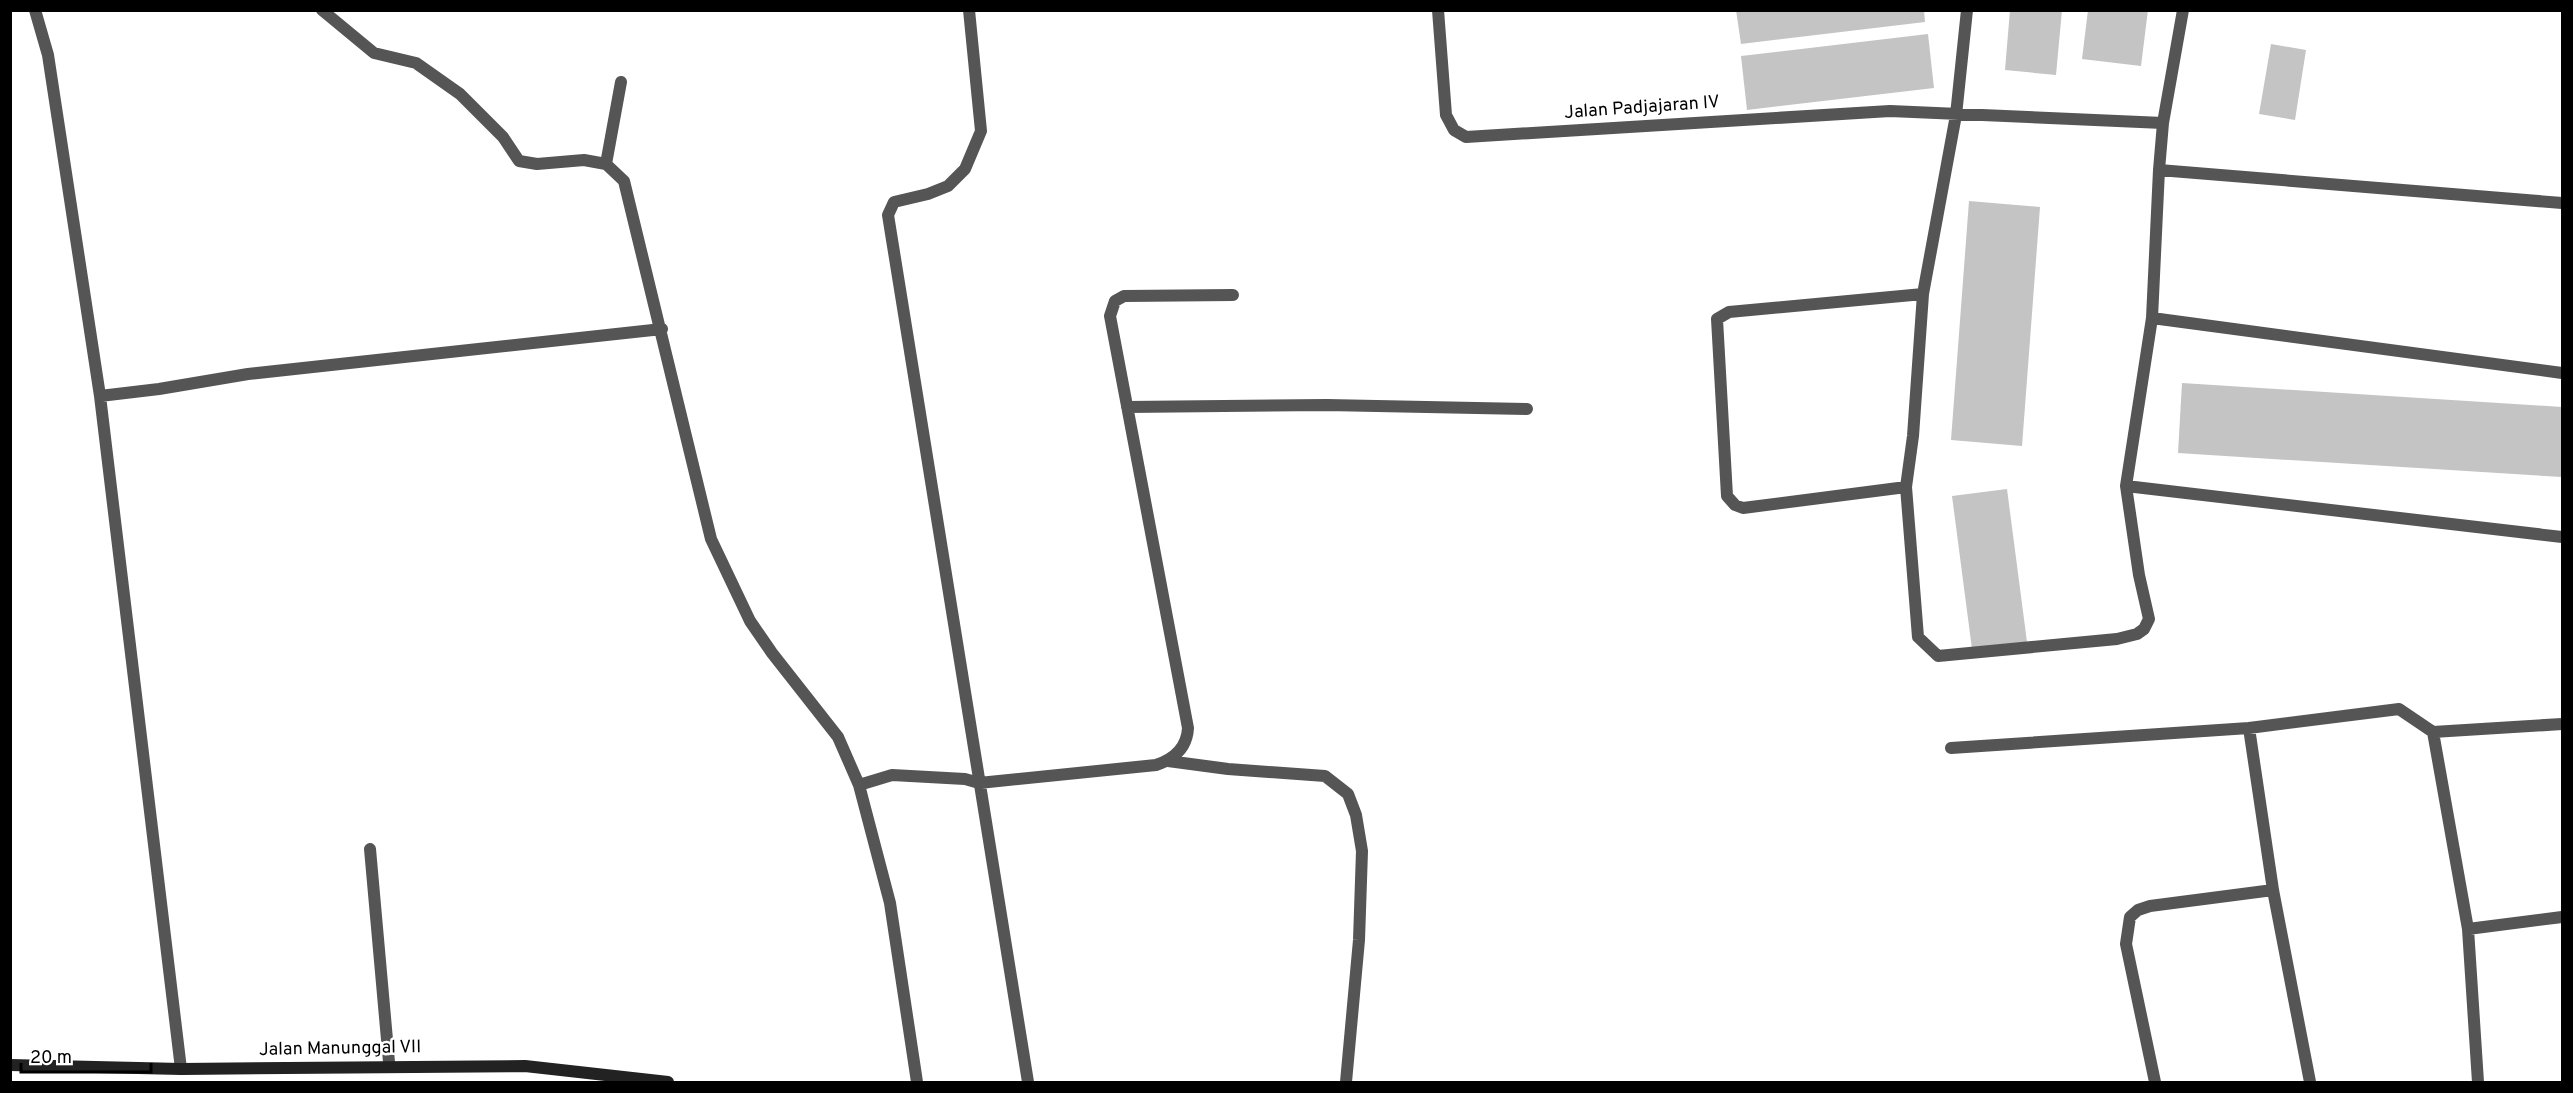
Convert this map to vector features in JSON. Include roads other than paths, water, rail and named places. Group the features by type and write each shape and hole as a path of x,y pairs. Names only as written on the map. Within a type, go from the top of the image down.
{"street":[{"path":"35,10 48,55 100,396 181,1069"},
{"path":"322,10 374,53 416,63 460,94 503,137 519,161 537,164 584,160 606,164 624,182 717,555 750,621 772,653 838,737 859,785 890,903 917,1083"},
{"path":"969,10 981,131 965,170 948,186 928,194 894,202 888,215 1028,1083"},
{"name":"Jalan Padjajaran IV","path":"1438,10 1446,115 1454,130 1466,138 1890,111 1956,114"},
{"path":"1967,10 1956,114 1923,294 1913,436 1906,486 1918,637 1938,656 2117,639 2137,634 2144,629 2149,619 2139,575 2126,486 2152,318 2163,123 2183,10"},
{"path":"606,164 621,82"},
{"path":"1956,114 2163,123"},
{"path":"2159,170 2562,203"},
{"path":"1906,486 1743,508 1735,505 1727,496 1717,319 1729,312 1923,294"},
{"path":"1168,761 1184,745 1188,728 1110,316 1115,301 1124,297 1138,295 1233,296"},
{"path":"2152,318 2562,373"},
{"path":"100,396 159,390 248,374 662,329"},
{"path":"1127,406 1327,405 1527,409"},
{"path":"2126,486 2562,537"},
{"path":"1952,748 2249,728 2399,709 2433,732 2562,724"},
{"path":"2249,728 2273,890 2310,1083"},
{"path":"2433,732 2468,929 2478,1083"},
{"path":"859,785 892,775 965,779 979,783 1156,765 1168,761 1228,769 1325,776 1348,794 1356,815 1362,851 1358,951 1346,1083"},
{"path":"370,849 389,1064"},
{"path":"2155,1083 2126,944 2130,917 2138,910 2150,906 2273,890"},
{"path":"2468,929 2562,917"},
{"name":"Jalan Manunggal VII","path":"10,1065 181,1069 389,1064 525,1066 668,1083"}]}
